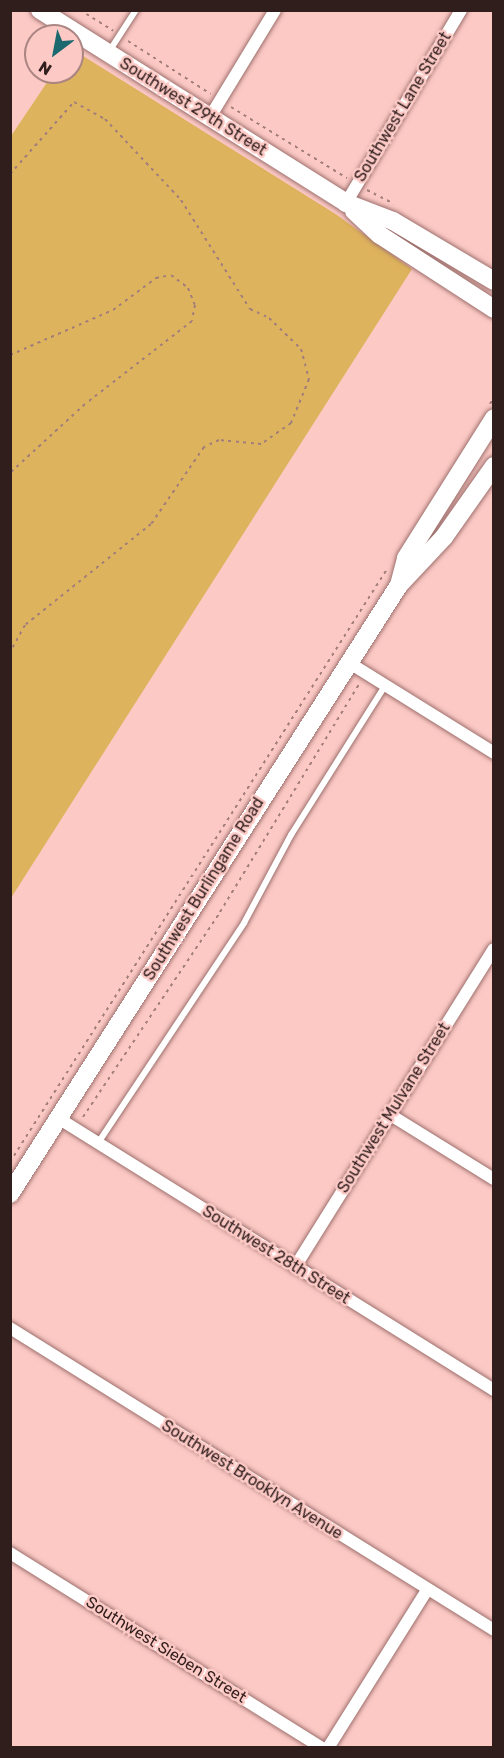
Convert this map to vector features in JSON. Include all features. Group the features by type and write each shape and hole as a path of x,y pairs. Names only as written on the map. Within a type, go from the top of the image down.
{"main road":[{"name":"Southwest 29th Street","path":"40,10 346,203 380,235 494,309"},
{"name":"Southwest 29th Street","path":"346,203 393,221 494,281"},
{"name":"Southwest Burlingame Road","path":"399,585 405,558 490,413"},
{"name":"Southwest Burlingame Road","path":"10,1194 399,585 444,537 494,466"}],"street":[{"path":"210,117 275,10"},
{"name":"Southwest Lane Street","path":"346,203 461,10"},
{"path":"348,662 494,753"},
{"name":"Southwest Mulvane Street","path":"295,1267 389,1114 492,956"},
{"path":"389,1114 494,1179"},
{"name":"Southwest 28th Street","path":"58,1118 494,1390"},
{"name":"Southwest Brooklyn Avenue","path":"10,1328 494,1630"},
{"name":"Southwest Sieben Street","path":"10,1553 322,1748"},
{"path":"328,1748 427,1590"}],"lane":[{"path":"108,53 136,10"},
{"path":"98,1143 244,923 291,835 385,686"}],"path":[{"path":"80,10 220,100 398,207"},
{"path":"10,174 74,102 105,119 181,200 250,309 269,318 301,350 309,379 291,423 261,444 219,440 204,447 151,524 25,625 10,652"},
{"path":"10,355 113,310 156,278 171,275 188,288 195,305 192,321 85,404 10,473"},
{"path":"490,413 494,397"},
{"path":"10,1162 389,565"},
{"path":"83,1117 220,912 364,673"}],"shaded area":[{"path":"84,57 337,215 412,269 11,898 11,136 46,84 84,84"}]}
